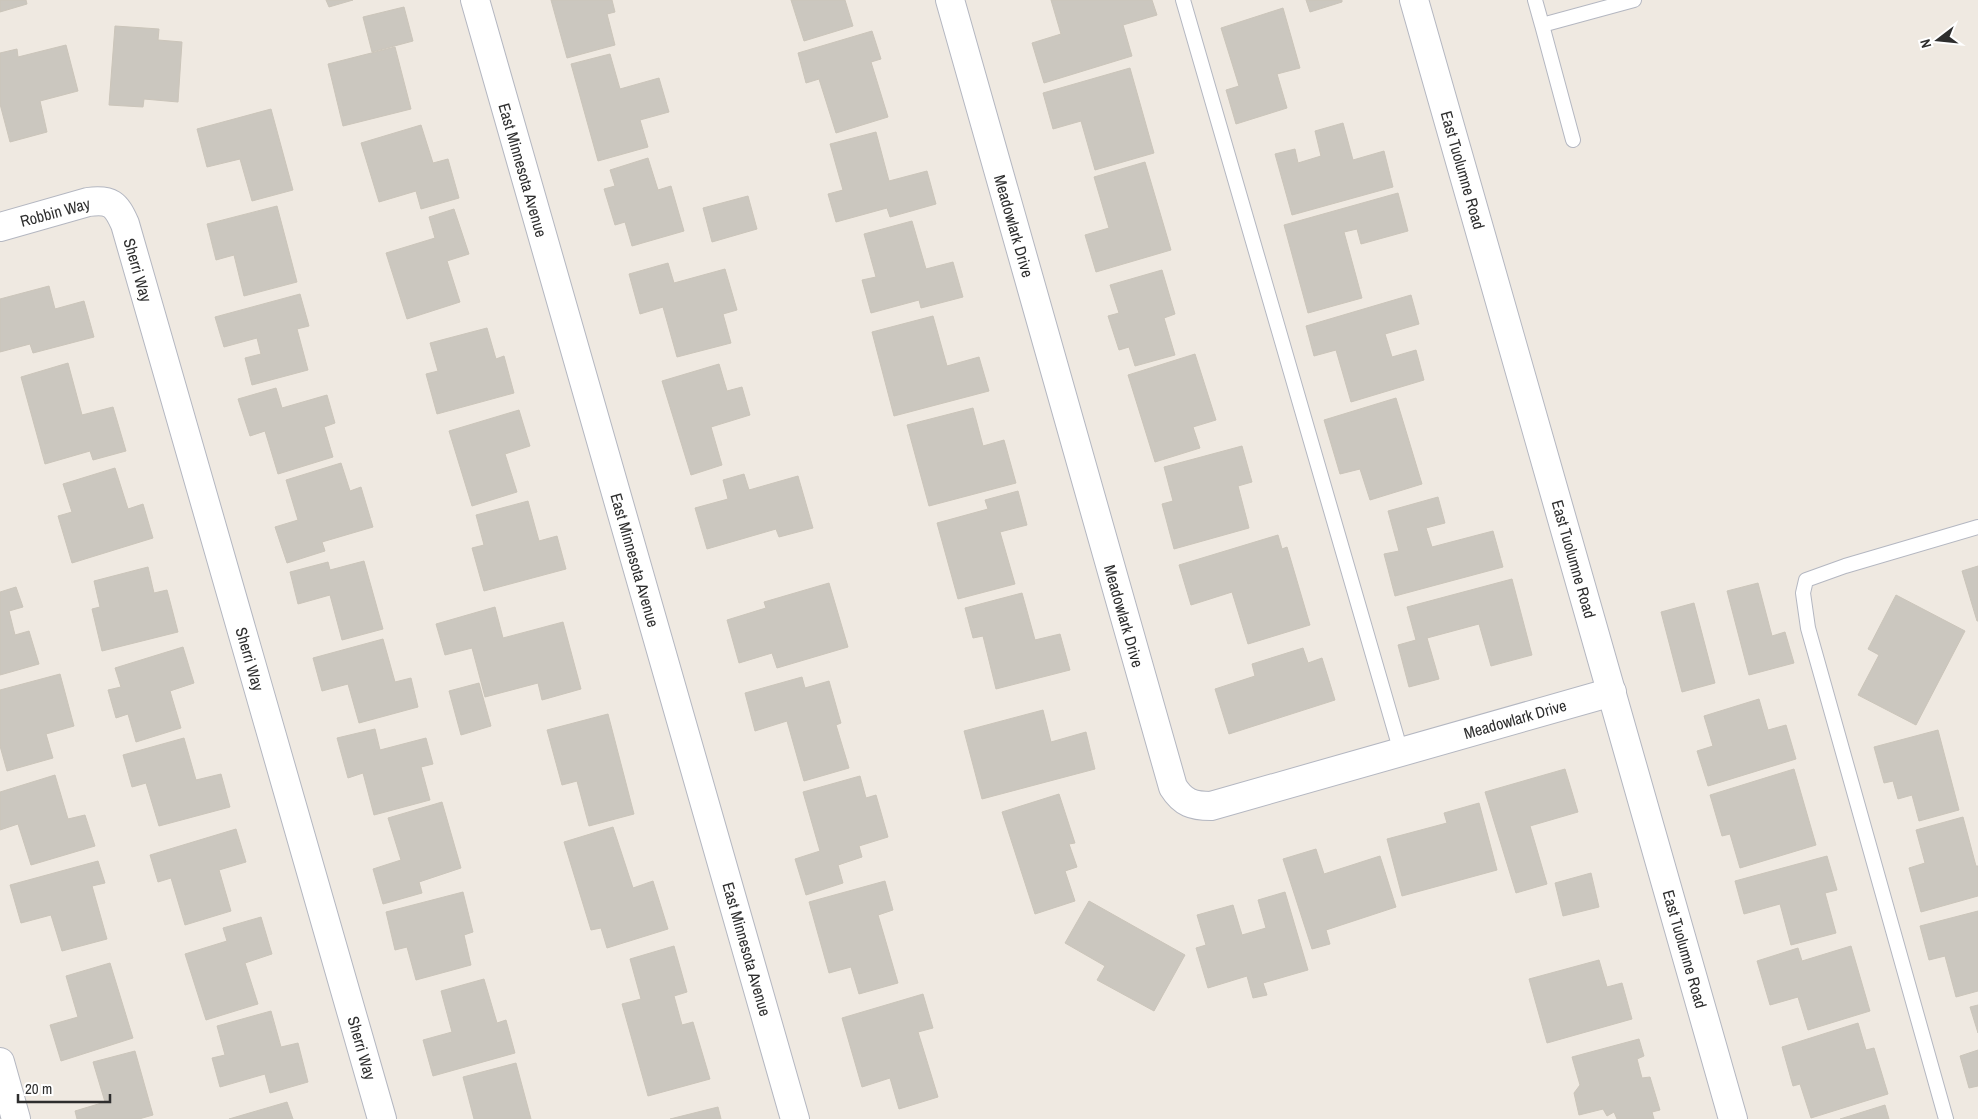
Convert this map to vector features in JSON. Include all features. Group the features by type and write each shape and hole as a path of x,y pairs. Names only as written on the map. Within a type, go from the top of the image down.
{"street":[{"name":"East Minnesota Avenue","path":"475,0 795,1119"},
{"name":"Meadowlark Drive","path":"950,0 1173,787 1179,797 1189,804 1211,806 1612,692"},
{"name":"East Tuolumne Road","path":"1414,0 1733,1119"},
{"name":"Robbin Way","path":"0,227 88,202 111,202"},
{"name":"Sherri Way","path":"111,202 120,212 125,224 382,1119"},
{"path":"0,1062 16,1119"}],"lane":[{"path":"1182,0 1401,752"},
{"path":"1535,0 1573,140"},
{"path":"1542,25 1634,0"},
{"path":"1946,1119 1808,628 1802,593 1806,580 1837,568 1978,527"}],"building":[{"path":"0,0 26,0 27,4 0,12"},
{"path":"326,0 353,0 329,7"},
{"path":"551,0 612,0 615,12 607,14 615,45 567,58"},
{"path":"791,0 845,0 853,26 804,41"},
{"path":"1051,0 1152,0 1157,15 1123,25 1132,56 1044,83 1032,43 1061,34"},
{"path":"1306,0 1342,0 1342,2 1310,12"},
{"path":"404,7 413,41 372,52 363,17"},
{"path":"1283,8 1300,68 1277,74 1287,108 1236,124 1226,90 1239,86 1221,28"},
{"path":"115,26 159,29 158,40 182,42 178,102 144,99 143,107 109,105"},
{"path":"872,31 881,59 871,62 888,117 836,133 819,79 806,83 798,53"},
{"path":"66,45 78,91 40,101 47,132 10,142 0,104 0,53 17,49 18,57"},
{"path":"395,47 411,109 343,126 328,64"},
{"path":"610,54 620,89 659,78 669,112 640,120 648,147 598,161 571,64"},
{"path":"1130,68 1154,153 1095,170 1081,121 1053,129 1043,93"},
{"path":"271,109 293,190 252,201 240,159 207,167 197,129"},
{"path":"1343,123 1353,160 1384,151 1393,187 1292,215 1275,154 1295,149 1298,163 1321,156 1315,131"},
{"path":"421,125 433,163 448,159 459,198 421,209 416,191 379,202 361,143"},
{"path":"876,132 889,181 927,171 936,204 890,217 887,208 836,222 828,194 843,190 830,144"},
{"path":"648,158 658,190 671,186 684,231 632,246 625,222 615,225 604,189 615,186 610,170"},
{"path":"1145,162 1171,250 1096,272 1085,235 1109,228 1094,177"},
{"path":"1398,193 1408,231 1361,244 1357,229 1344,232 1362,298 1308,313 1284,225"},
{"path":"748,196 757,229 712,242 703,208"},
{"path":"277,206 297,282 244,296 234,255 216,260 207,224"},
{"path":"454,209 469,254 447,261 460,302 407,319 386,253 435,238 429,217"},
{"path":"912,221 926,269 953,262 963,297 921,308 919,300 871,313 862,280 876,277 864,234"},
{"path":"668,263 674,283 725,269 737,310 723,314 731,343 677,357 663,307 640,314 629,274"},
{"path":"1162,270 1175,314 1164,318 1175,355 1135,366 1129,347 1119,350 1108,316 1119,313 1110,285"},
{"path":"49,286 55,309 84,301 94,337 33,353 30,344 0,352 0,299"},
{"path":"300,294 309,326 297,329 308,370 252,385 245,358 261,354 257,338 224,347 215,317"},
{"path":"1411,295 1419,324 1385,334 1392,357 1416,350 1424,380 1351,402 1336,350 1314,356 1306,326"},
{"path":"933,316 947,366 979,357 989,391 894,416 872,332"},
{"path":"487,328 496,359 504,356 514,393 437,414 426,374 438,371 430,343"},
{"path":"1195,354 1216,420 1193,427 1200,448 1155,462 1128,375"},
{"path":"68,363 82,415 113,407 126,451 93,460 90,451 45,464 21,377"},
{"path":"719,364 727,391 742,387 750,415 711,427 722,465 691,475 662,381"},
{"path":"276,388 282,408 327,395 335,423 324,427 333,457 278,474 265,431 250,436 238,399"},
{"path":"1396,398 1422,484 1370,500 1360,469 1340,474 1324,420"},
{"path":"973,408 983,446 1004,440 1016,483 929,506 907,425"},
{"path":"519,410 530,446 505,454 517,492 472,506 449,431"},
{"path":"1242,446 1252,482 1238,486 1249,528 1174,549 1162,504 1173,501 1164,467"},
{"path":"341,463 350,491 361,487 373,527 322,542 325,551 287,563 275,527 298,520 286,480"},
{"path":"115,468 128,509 143,504 153,538 72,563 58,516 72,512 63,484"},
{"path":"744,474 749,490 798,476 813,528 779,537 776,529 707,549 695,508 728,499 723,480"},
{"path":"1018,491 1027,525 1000,532 1015,584 958,599 937,523 988,509 985,500"},
{"path":"1438,497 1445,523 1426,528 1432,547 1493,531 1503,567 1395,596 1384,554 1399,551 1388,511"},
{"path":"528,501 539,541 557,536 566,569 484,591 472,548 484,545 476,515"},
{"path":"1278,535 1282,549 1287,547 1310,625 1248,644 1232,592 1191,605 1179,565"},
{"path":"364,561 383,629 342,640 330,595 298,604 290,572 328,562 330,570"},
{"path":"1978,566 1978,621 1977,621 1962,571"},
{"path":"148,567 154,593 167,590 178,632 102,651 92,609 100,607 94,581"},
{"path":"1512,579 1532,655 1491,666 1479,624 1427,638 1439,679 1409,687 1398,645 1416,640 1407,607"},
{"path":"829,583 848,647 777,668 772,653 739,663 727,620 766,608 764,602"},
{"path":"1758,583 1772,636 1785,632 1794,663 1749,675 1727,591"},
{"path":"16,587 23,607 9,611 15,635 29,631 39,664 0,675 0,592"},
{"path":"1022,593 1035,640 1060,634 1070,670 996,689 983,636 973,638 965,608"},
{"path":"1896,595 1965,631 1916,725 1858,695 1879,655 1868,649"},
{"path":"1694,603 1715,683 1682,692 1661,612"},
{"path":"495,607 503,638 563,622 581,689 542,700 538,683 485,697 472,648 445,655 436,624"},
{"path":"383,639 395,682 411,678 418,707 359,723 348,684 322,691 313,658"},
{"path":"183,647 194,683 170,691 181,728 136,742 128,714 116,718 108,690 121,687 115,668"},
{"path":"1303,648 1308,663 1322,658 1335,700 1229,734 1215,689 1255,676 1252,664"},
{"path":"60,674 74,726 46,734 53,758 7,771 0,746 0,690"},
{"path":"802,677 805,688 829,681 841,723 836,725 849,768 804,781 787,721 755,731 745,693"},
{"path":"479,683 491,726 461,735 449,691"},
{"path":"1759,699 1768,730 1786,725 1796,759 1708,786 1697,751 1713,746 1704,716"},
{"path":"1043,710 1051,742 1086,732 1095,769 982,799 964,731"},
{"path":"608,714 634,814 589,826 577,781 562,785 547,730"},
{"path":"375,729 380,750 426,738 433,764 421,767 430,800 374,815 363,773 348,778 337,738"},
{"path":"1938,730 1959,810 1919,821 1912,795 1898,799 1893,781 1884,783 1874,747"},
{"path":"184,738 196,780 221,774 230,807 159,826 146,783 132,787 123,755"},
{"path":"1565,769 1578,812 1530,826 1547,884 1516,893 1485,792"},
{"path":"1794,769 1816,845 1740,868 1730,834 1722,836 1710,795"},
{"path":"55,775 68,819 85,815 95,846 31,865 18,824 0,830 0,792"},
{"path":"860,776 866,798 876,795 888,837 859,846 862,857 838,865 843,883 806,895 795,859 820,851 803,792"},
{"path":"1059,794 1075,843 1069,844 1077,867 1065,871 1075,901 1035,914 1002,812"},
{"path":"442,802 461,868 419,882 422,893 383,904 373,869 401,860 388,818"},
{"path":"1479,803 1497,870 1402,896 1387,839 1447,823 1444,813"},
{"path":"1963,817 1976,866 1978,866 1978,896 1921,912 1909,868 1925,863 1916,830"},
{"path":"613,827 633,888 653,881 668,929 607,948 601,928 591,930 564,842"},
{"path":"236,829 246,862 219,870 231,911 185,925 171,878 158,882 150,855"},
{"path":"1316,849 1324,874 1380,856 1396,907 1326,930 1330,944 1312,949 1283,859"},
{"path":"1827,856 1837,890 1825,893 1836,933 1791,945 1780,904 1744,914 1735,881"},
{"path":"98,861 105,883 92,886 107,939 62,951 51,915 21,923 10,885"},
{"path":"1591,873 1599,907 1563,916 1555,883"},
{"path":"885,881 893,910 878,915 898,983 859,994 851,967 829,973 809,902"},
{"path":"463,892 473,932 464,935 471,965 416,980 407,947 395,950 386,912"},
{"path":"1285,892 1308,970 1263,983 1267,995 1253,998 1247,976 1208,988 1196,948 1206,945 1197,915 1233,905 1242,935 1266,928 1258,900"},
{"path":"1089,901 1185,955 1154,1011 1097,980 1105,966 1065,943"},
{"path":"1978,911 1978,991 1956,997 1945,956 1929,960 1920,926"},
{"path":"261,917 272,954 245,963 258,1004 206,1020 185,954 227,941 223,928"},
{"path":"674,946 687,992 674,996 682,1025 693,1022 710,1079 648,1096 622,1004 641,999 630,959"},
{"path":"1851,946 1870,1011 1808,1030 1798,997 1770,1005 1757,961 1798,948 1802,961"},
{"path":"1599,960 1607,987 1622,983 1632,1019 1547,1043 1529,979"},
{"path":"110,963 133,1038 61,1061 50,1025 78,1017 66,976"},
{"path":"484,979 497,1023 506,1020 515,1053 433,1076 423,1040 452,1032 441,991"},
{"path":"923,994 933,1028 918,1032 938,1097 899,1109 890,1078 862,1087 842,1018"},
{"path":"1978,1005 1978,1033 1970,1007"},
{"path":"271,1011 281,1047 298,1043 308,1082 270,1093 265,1074 220,1087 212,1058 225,1055 217,1026"},
{"path":"1858,1023 1866,1050 1874,1048 1888,1094 1811,1118 1800,1084 1793,1086 1782,1047"},
{"path":"1639,1039 1644,1056 1637,1059 1642,1078 1650,1077 1660,1110 1652,1112 1654,1119 1617,1119 1614,1112 1607,1116 1603,1109 1579,1115 1574,1093 1580,1085 1572,1057"},
{"path":"1978,1050 1978,1086 1969,1088 1960,1056"},
{"path":"135,1051 153,1115 139,1119 77,1119 75,1111 105,1102 93,1062"},
{"path":"516,1063 531,1119 474,1119 463,1077"},
{"path":"287,1102 293,1119 229,1119"},
{"path":"1885,1105 1889,1119 1840,1119"},
{"path":"718,1107 721,1119 670,1119"}]}
